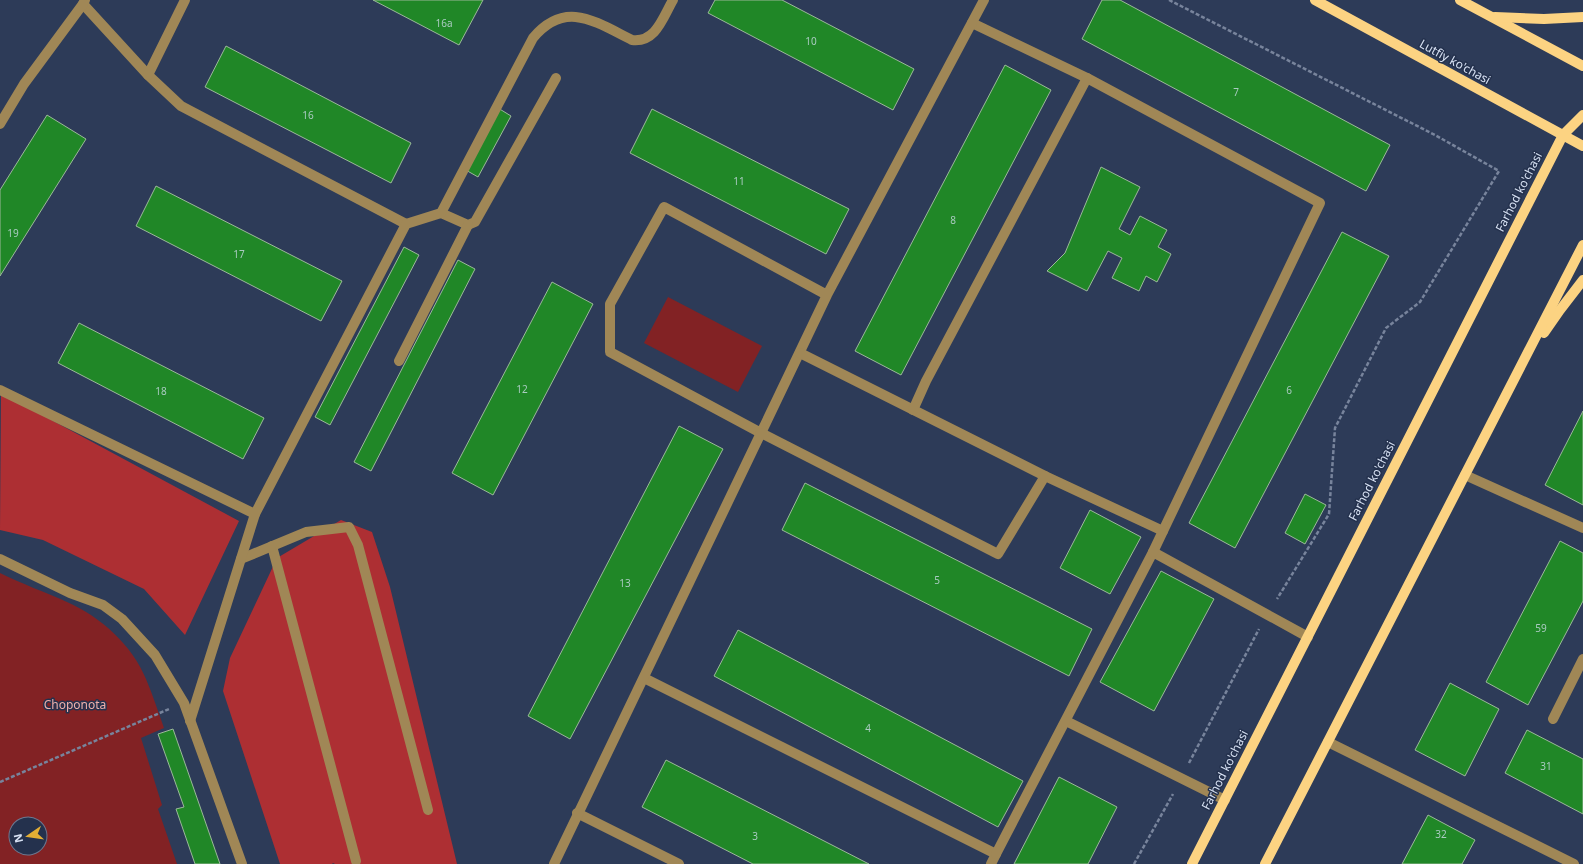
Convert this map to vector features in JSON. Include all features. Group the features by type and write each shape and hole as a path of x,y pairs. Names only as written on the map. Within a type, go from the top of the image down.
{"main road":[{"name":"Lutfiy ko'chasi","path":"1315,0 1583,146"},
{"path":"1460,0 1583,66"},
{"path":"1492,17 1544,19 1583,16"},
{"name":"Farhod ko'chasi","path":"1192,864 1563,135 1583,115"},
{"path":"1265,864 1583,245"},
{"path":"1518,372 1560,310 1583,280"}],"lane":[{"path":"148,75 185,0"},
{"path":"441,213 533,38 541,27 551,18 566,13 581,14 632,40 640,41 647,39 652,35 673,0"},
{"path":"554,864 827,295 984,0"},
{"path":"0,124 24,84 84,2 148,75 181,106 406,224"},
{"path":"972,23 1087,78 1320,202 1153,552 990,864"},
{"path":"399,361 468,225 475,222 556,78"},
{"path":"913,410 934,367 1087,78"},
{"path":"827,295 664,207 610,304 610,352 761,433 998,554 1045,476"},
{"path":"190,721 255,514 406,224 441,213 468,225"},
{"path":"800,352 1045,476 1163,531"},
{"path":"0,390 255,514"},
{"path":"1465,475 1583,528"},
{"path":"241,559 306,532 348,527 358,545 428,810"},
{"path":"272,546 356,861"},
{"path":"1153,552 1308,636"},
{"path":"0,559 63,589 103,605 131,628 155,655 184,703 242,864"},
{"path":"1553,718 1583,659"},
{"path":"644,678 996,854"},
{"path":"1066,721 1224,800"},
{"path":"1328,742 1574,864"},
{"path":"578,813 679,864"}],"path":[{"path":"1134,864 1267,614 1329,514 1335,428 1386,328 1420,302 1499,171 1435,135 1169,0"},
{"path":"0,782 184,703"}],"green space":[{"path":"668,297 762,346 738,392 644,343"},
{"name":"Choponota","path":"0,573 80,608 114,633 133,655 149,685 164,728 141,738 162,805 158,809 177,864 0,864"}],"shaded area":[{"path":"1,393 239,521 185,635 144,589 43,540 0,530"},
{"path":"341,520 372,532 390,587 457,864 280,864 223,691 230,658 277,558"}],"building":[{"path":"373,0 483,0 459,45"},
{"path":"715,0 782,0 914,69 893,110 708,13"},
{"path":"1102,0 1120,0 1390,145 1366,191 1082,39"},
{"path":"226,46 411,143 391,183 205,87"},
{"path":"1005,65 1051,90 901,375 855,351"},
{"path":"498,108 511,116 478,177 464,169"},
{"path":"652,109 849,209 826,254 630,153"},
{"path":"47,115 86,139 0,276 0,190"},
{"path":"1101,167 1140,187 1119,229 1130,235 1140,216 1167,230 1158,247 1171,254 1157,282 1146,276 1139,291 1112,278 1122,258 1108,251 1087,291 1047,271 1065,253"},
{"path":"156,186 342,281 321,321 136,226"},
{"path":"1342,232 1389,256 1235,548 1189,523"},
{"path":"404,247 419,255 330,425 315,417"},
{"path":"458,260 475,269 371,471 354,462"},
{"path":"552,282 593,304 493,495 452,473"},
{"path":"79,323 264,418 243,459 58,363"},
{"path":"1583,411 1583,505 1545,485"},
{"path":"679,426 723,449 570,739 528,716"},
{"path":"805,483 1092,629 1069,676 782,530"},
{"path":"1305,494 1326,505 1305,544 1285,533"},
{"path":"1090,510 1141,537 1110,594 1060,568"},
{"path":"1560,541 1583,553 1583,601 1528,705 1486,682"},
{"path":"1161,571 1214,599 1154,711 1100,682"},
{"path":"738,630 1023,781 998,827 714,676"},
{"path":"1450,683 1499,709 1465,776 1415,750"},
{"path":"173,729 220,864 195,864 176,809 184,807 158,734"},
{"path":"1527,730 1583,759 1583,814 1505,773"},
{"path":"666,760 869,864 753,864 642,807"},
{"path":"1059,777 1117,807 1088,864 1014,864"},
{"path":"1428,815 1475,840 1462,864 1402,864"}]}
